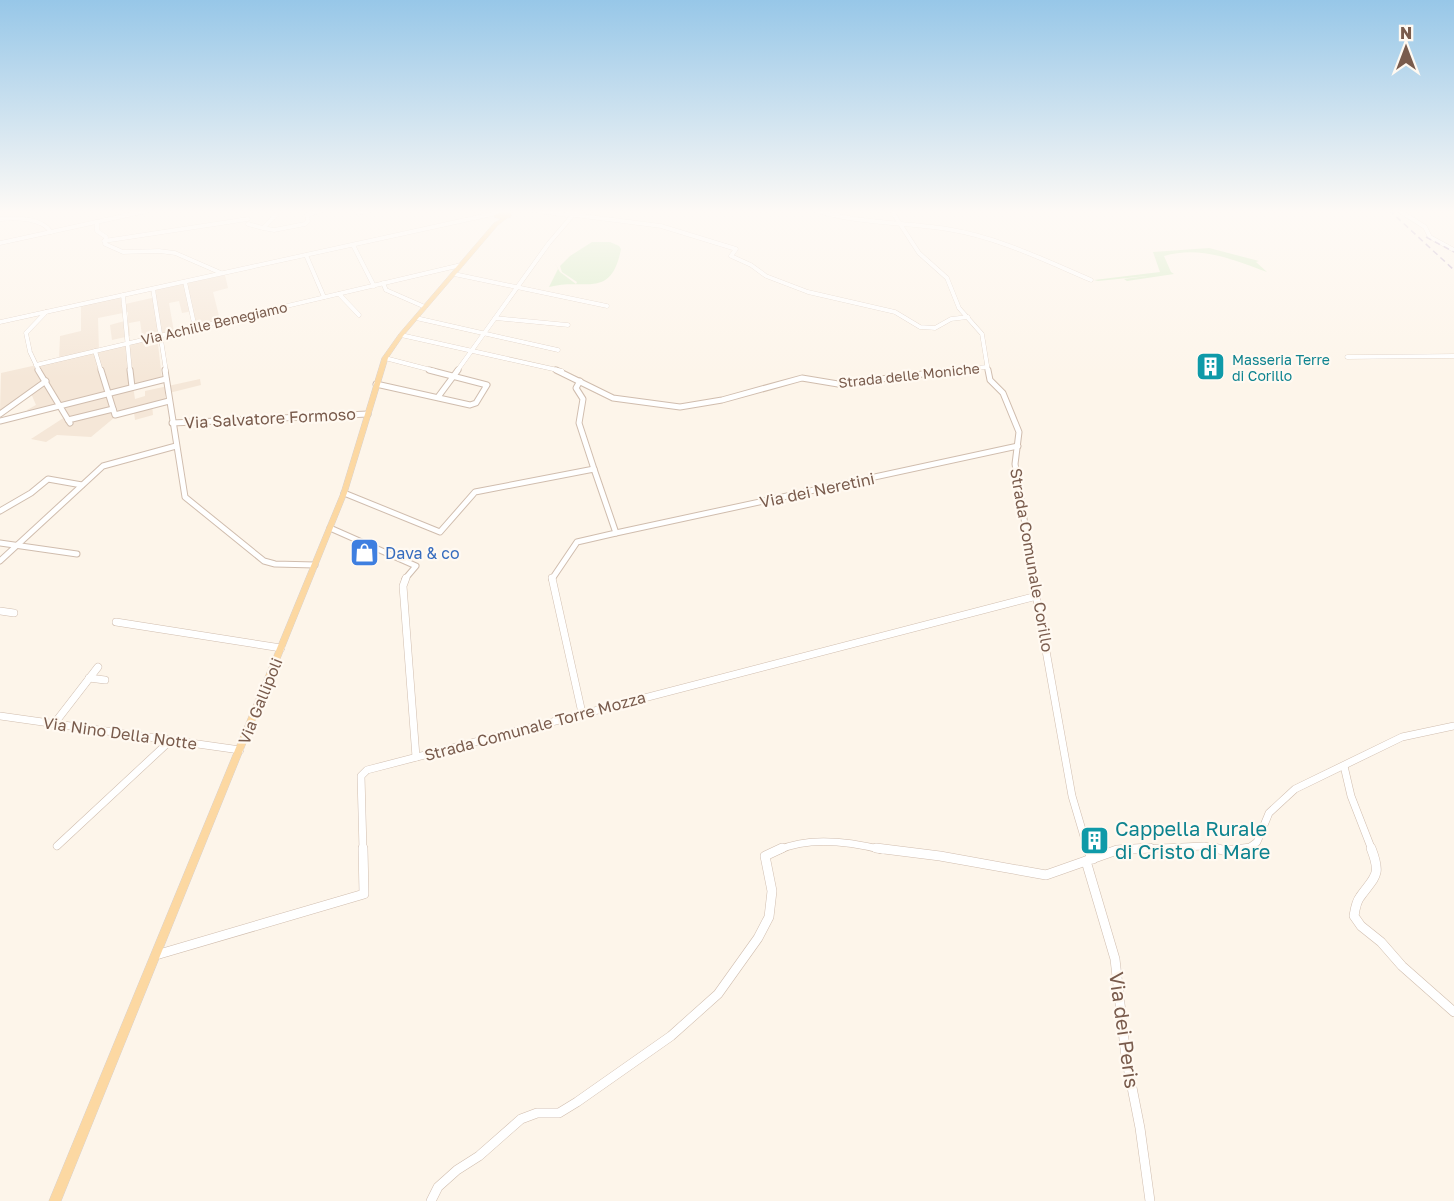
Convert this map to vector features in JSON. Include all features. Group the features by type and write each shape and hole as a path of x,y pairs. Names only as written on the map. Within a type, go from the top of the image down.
{"main road":[{"name":"Via Gallipoli","path":"55,1201 344,494 385,358 401,335 461,266"}],"street":[{"path":"203,266 222,274"},
{"path":"0,322 257,266"},
{"path":"311,266 324,297"},
{"path":"363,266 374,286"},
{"name":"Via Achille Benegiamo","path":"36,365 458,266"},
{"path":"438,397 534,266"},
{"path":"752,266 766,276 816,295 895,312 920,327 935,328 951,319 968,317"},
{"name":"Strada Comunale Corillo","path":"933,266 947,278 959,308 982,335 990,380 1003,393 1019,432 1015,470 1072,796 1089,860"},
{"path":"1060,266 1091,280"},
{"path":"454,274 607,306"},
{"path":"185,282 195,328"},
{"path":"383,284 386,290 425,307"},
{"path":"153,289 185,497 264,561 275,564 315,565"},
{"path":"339,294 359,315"},
{"path":"123,295 132,387"},
{"path":"47,312 26,333 29,352 69,421 112,409"},
{"path":"416,318 558,350"},
{"path":"495,318 568,325"},
{"name":"Strada delle Moniche","path":"401,335 562,371 613,398 680,407 722,400 802,378 838,384 918,373 987,367"},
{"path":"95,351 115,415 169,401"},
{"path":"1347,357 1454,356"},
{"path":"376,384 473,405 487,385 385,358"},
{"path":"0,421 166,379"},
{"path":"0,414 46,381"},
{"path":"580,381 576,388 583,399 579,423 616,533"},
{"name":"Via Salvatore Formoso","path":"172,423 368,414"},
{"path":"0,561 104,466 176,446"},
{"name":"Via dei Neretini","path":"582,713 552,578 577,542 1018,446"},
{"path":"344,494 440,532 475,492 594,469"},
{"path":"0,511 31,494 48,479 82,485"},
{"path":"330,528 416,566 403,586 416,757"},
{"path":"0,543 77,554"},
{"name":"Strada Comunale Torre Mozza","path":"156,956 364,894 363,772 1037,596"},
{"path":"0,611 14,613"},
{"path":"116,622 281,648"},
{"path":"54,724 98,667"},
{"path":"89,678 105,680"},
{"name":"Via Nino Della Notte","path":"0,716 240,750"},
{"path":"430,1201 438,1187 521,1119 537,1113 559,1113 577,1102 644,1057 718,994 758,938 769,917 772,891 765,856 776,849 790,845 849,842 887,851 940,856 1021,873 1046,875 1117,850 1204,846 1234,852 1250,849 1257,842 1269,813 1295,789 1402,737 1454,726"},
{"path":"57,846 171,740"},
{"path":"1344,766 1351,796 1377,864 1374,881 1358,899 1354,916 1361,926 1381,942 1408,971 1454,1012"},
{"name":"Via dei Peris","path":"1089,860 1115,959 1126,1057 1140,1128 1150,1201"}],"shaded area":[{"path":"225,275 228,288 213,292 220,320 196,326 193,311 182,313 179,301 169,303 174,332 162,334 161,331 142,335 140,321 129,323 130,336 112,340 110,325 128,320 128,312 98,318 99,351 144,340 145,347 158,344 162,379 133,386 135,399 145,396 145,391 200,379 201,385 165,394 165,401 152,404 153,415 135,420 134,412 115,417 91,437 57,435 46,442 31,439 68,415 62,405 28,413 27,410 36,405 30,391 0,412 1,373 59,360 60,336 81,331 81,306 121,297 121,305 156,297 156,290"}],"green space":[{"path":"556,266 560,272 576,284 577,282 562,272 560,266 615,266 603,281 594,284 549,287 558,269"},
{"path":"1158,266 1168,266 1174,274 1127,281 1124,279 1147,276 1094,280 1160,272"},
{"path":"1250,266 1260,266 1267,272"}],"railway":[{"path":"1450,266 1454,270"}],"place":[{"name":"Masseria Terre di Corillo","path":"1211,367"},
{"name":"Dava & co","path":"364,553"},
{"name":"Cappella Rurale di Cristo di Mare","path":"1094,840"}]}
